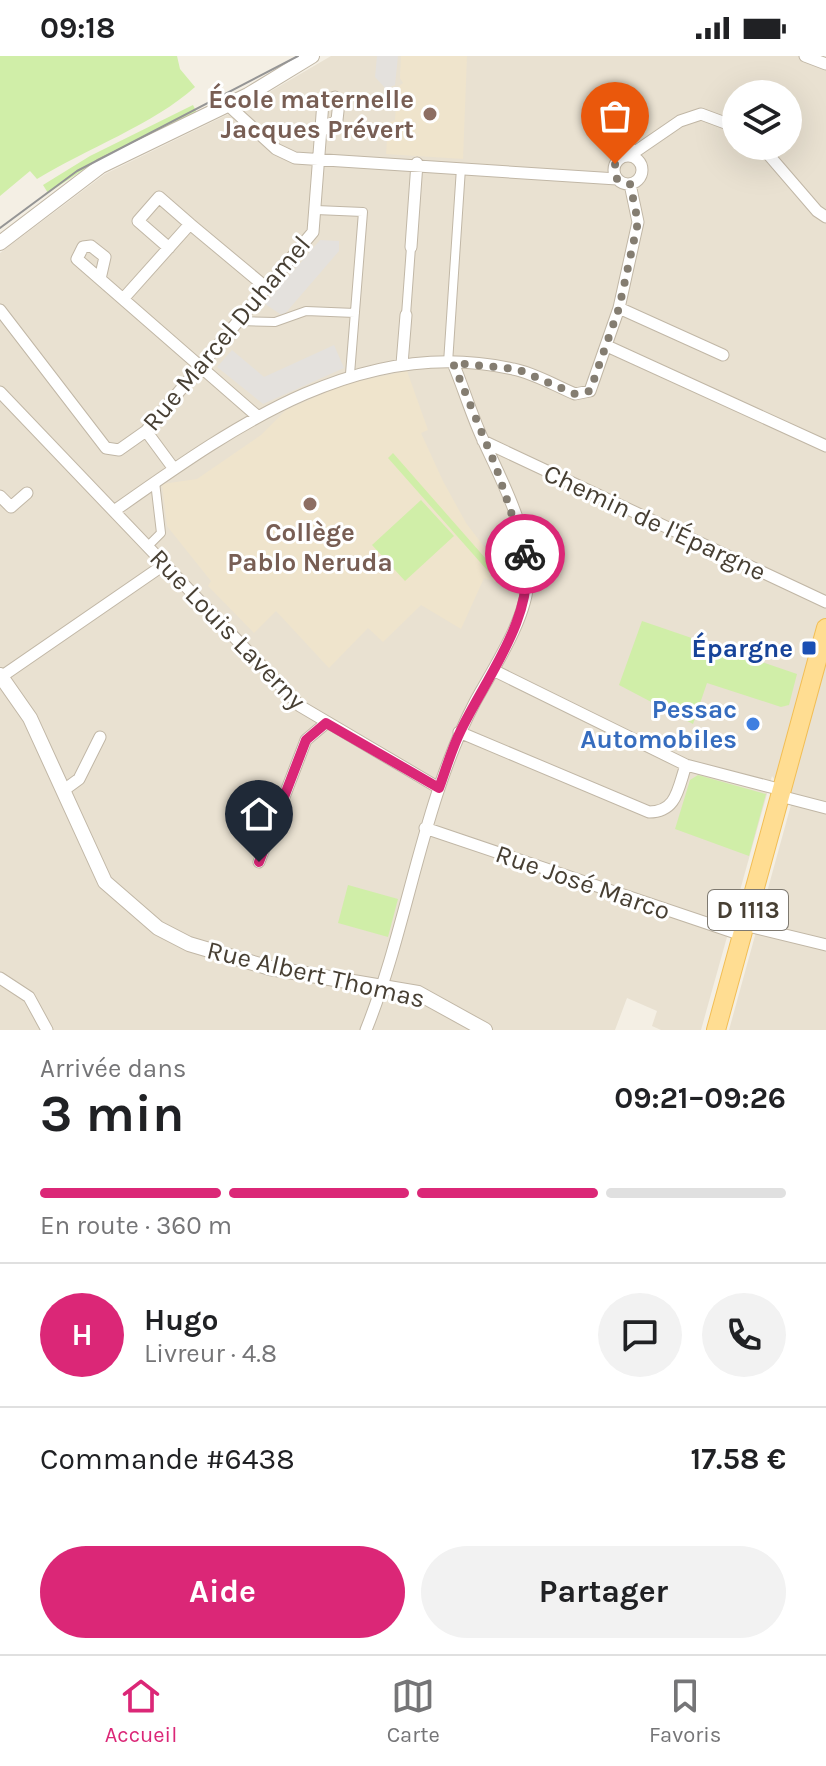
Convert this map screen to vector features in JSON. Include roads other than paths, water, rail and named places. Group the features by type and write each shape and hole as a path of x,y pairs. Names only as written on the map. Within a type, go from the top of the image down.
{"main road":[{"name":"D 1113","path":"716,1030 826,628"}],"street":[{"path":"0,243 101,166 228,105 312,56"},
{"path":"805,56 826,64"},
{"path":"228,105 284,155 617,179 630,184"},
{"path":"630,184 640,177 642,170 640,162 627,145 641,114"},
{"path":"617,179 615,164 680,121 701,114 722,122"},
{"name":"Rue Marcel Duhamel","path":"0,310 106,448 119,450 146,431 308,241 316,210 323,130"},
{"path":"773,160 817,211 826,217"},
{"path":"402,364 417,163"},
{"path":"366,1030 383,987 425,828 439,788 459,732 522,608 528,569 512,510 450,363 461,168"},
{"path":"114,511 256,415 350,374 402,364 450,363 517,369 585,395 590,391 619,308 638,222 630,184"},
{"path":"169,248 138,221 159,197 268,289"},
{"path":"316,210 363,212 350,374"},
{"path":"123,299 190,224"},
{"path":"100,279 256,415"},
{"path":"619,308 723,355"},
{"path":"240,321 275,322 306,311 355,313"},
{"path":"607,346 826,446"},
{"name":"Rue Louis Laverny","path":"0,392 300,706 439,788"},
{"path":"146,431 174,469"},
{"name":"Chemin de l'Épargne","path":"483,441 826,602"},
{"path":"148,546 161,533 155,482"},
{"path":"0,496 11,507 27,493"},
{"path":"0,676 165,564"},
{"path":"493,670 686,765 826,808"},
{"name":"Rue Albert Thomas","path":"0,676 30,718 105,882 158,928 189,944 239,960 428,997 485,1030"},
{"path":"259,862 306,740 326,723"},
{"path":"459,732 649,812 663,812 672,805 686,765"},
{"path":"64,790 79,779 100,737"},
{"name":"Rue José Marco","path":"425,828 743,930 826,945"},
{"path":"1,980 29,997 47,1030"}],"tram line":[{"path":"0,228 77,171 298,56"}],"place":[{"name":"École maternelle Jacques Prévert","path":"430,114"},
{"name":"Collège Pablo Neruda","path":"310,504"},
{"name":"Épargne","path":"809,648"},
{"name":"Pessac Automobiles","path":"753,724"}]}
